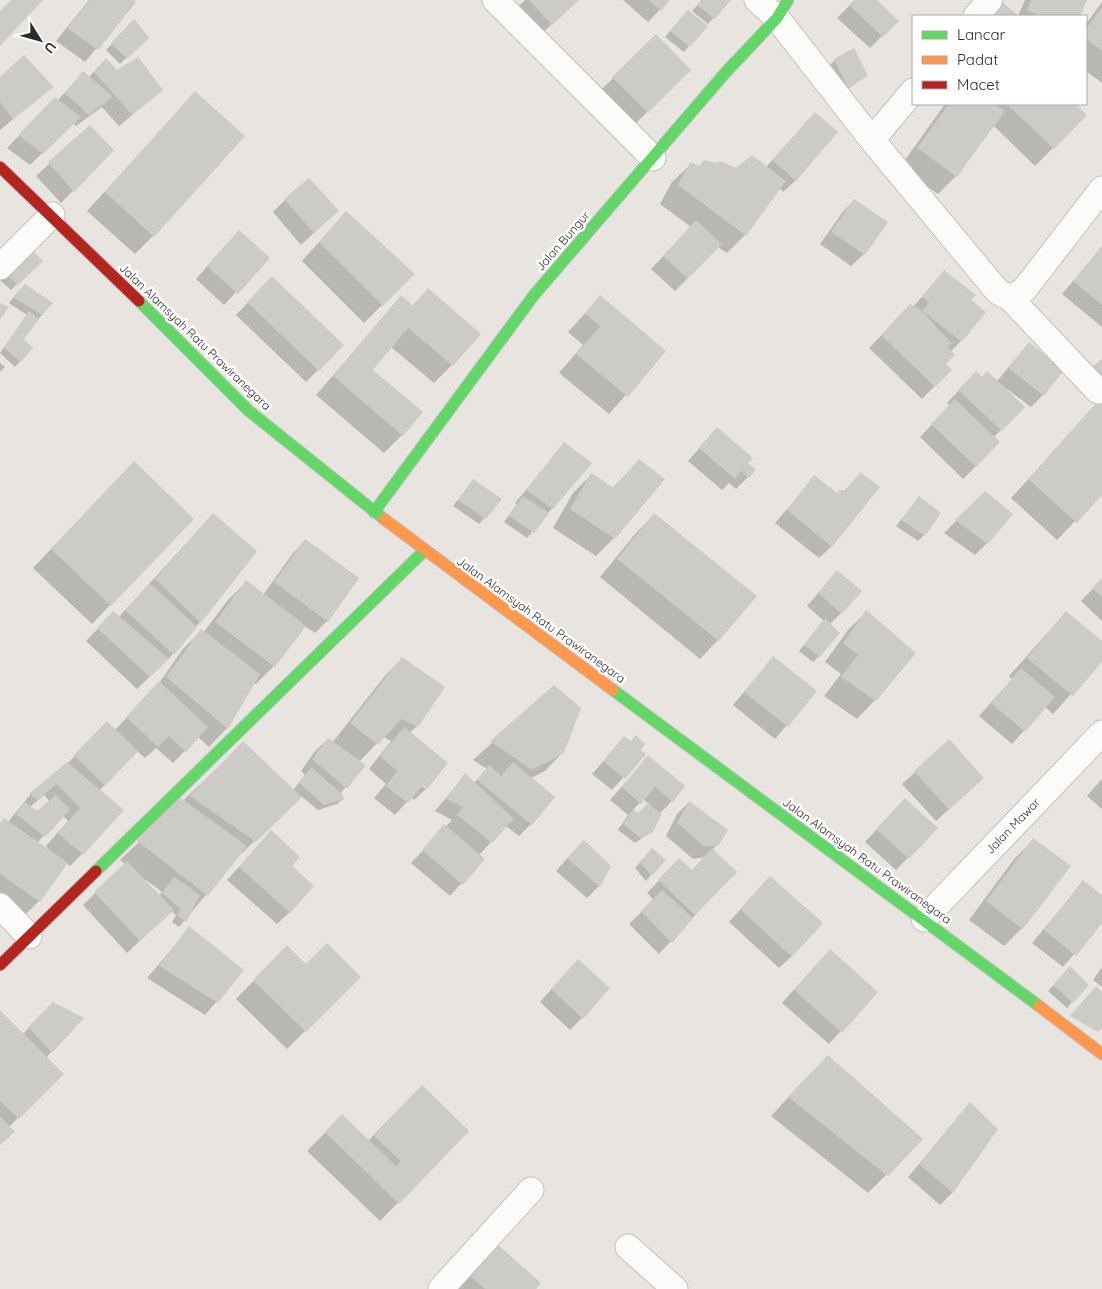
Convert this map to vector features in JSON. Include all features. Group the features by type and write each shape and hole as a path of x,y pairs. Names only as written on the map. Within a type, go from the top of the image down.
{"main road":[{"name":"Jalan Bungur","path":"374,512 534,295 726,72 783,9"},
{"name":"Jalan Alamsyah Ratu Prawiranegara","path":"0,166 52,215 249,411 374,512 424,551 924,919 1102,1054"},
{"path":"0,965 424,551"}],"street":[{"path":"495,0 653,158"},
{"path":"757,0 783,9 872,140 998,292 1010,298 1098,391"},
{"path":"977,15 990,0"},
{"path":"872,140 912,92"},
{"path":"1010,298 1024,290 1099,198"},
{"path":"0,267 52,215"},
{"name":"Jalan Mawar","path":"924,919 1102,733"},
{"path":"0,906 30,936"},
{"path":"442,1289 531,1190"},
{"path":"628,1247 675,1289"}],"building":[{"path":"11,0 43,0 0,46 0,11"},
{"path":"90,0 134,0 136,2 98,50 67,28"},
{"path":"529,0 579,0 552,25"},
{"path":"649,0 670,0 661,11"},
{"path":"701,0 731,0 715,19 697,5"},
{"path":"854,0 877,0 899,21 883,37 849,5"},
{"path":"1031,0 1087,0 1080,15 1038,15 1027,10"},
{"path":"1001,1 1018,15 990,15"},
{"path":"1102,7 1102,51 1087,40 1087,28"},
{"path":"688,10 708,26 690,47 670,31"},
{"path":"134,19 149,38 127,59 111,43"},
{"path":"656,34 691,70 648,113 612,77"},
{"path":"854,48 868,76 848,88 834,59"},
{"path":"24,55 54,87 13,119 0,102 0,77"},
{"path":"138,57 163,90 132,115 94,72 106,58 117,70"},
{"path":"83,71 113,97 89,115 65,93"},
{"path":"195,91 245,136 154,237 105,192"},
{"path":"55,97 81,117 43,154 18,135"},
{"path":"948,105 996,105 1005,111 957,177 917,148"},
{"path":"1008,105 1077,105 1087,115 1054,149"},
{"path":"815,112 838,132 796,181 772,160"},
{"path":"90,125 114,150 74,192 48,162"},
{"path":"752,155 786,181 746,236 678,185 690,162 699,166 704,160 716,163 720,161 736,168"},
{"path":"309,178 339,211 314,233 284,199"},
{"path":"854,199 888,222 865,255 831,232"},
{"path":"346,211 415,274 383,306 319,242"},
{"path":"696,220 722,244 688,279 663,256"},
{"path":"239,230 270,258 238,294 207,266"},
{"path":"1102,246 1102,305 1073,281"},
{"path":"30,248 43,261 18,285 5,274"},
{"path":"944,270 976,295 971,300 986,312 962,342 922,311 929,302 922,297"},
{"path":"272,276 344,345 319,371 247,302"},
{"path":"25,284 53,303 42,315 13,297"},
{"path":"428,288 481,334 453,366 408,328 373,370 423,412 403,436 333,376 401,295 413,306"},
{"path":"600,295 666,351 628,397 576,354 600,326 585,313"},
{"path":"0,303 9,307 0,320"},
{"path":"910,304 922,311 952,344 947,346 955,355 946,364 952,370 935,387 881,335"},
{"path":"29,311 39,319 24,339 33,348 21,362 4,348"},
{"path":"1029,342 1064,370 1044,396 1008,368"},
{"path":"1102,359 1102,385 1086,372"},
{"path":"976,371 982,377 987,371 1025,407 1002,431 958,390"},
{"path":"955,399 1000,442 976,467 931,424"},
{"path":"1099,400 1102,403 1102,495 1077,523 1028,479"},
{"path":"717,427 753,458 748,463 756,470 749,478 741,471 735,479 699,448"},
{"path":"564,442 592,463 553,509 526,490"},
{"path":"639,459 665,479 615,539 570,509 591,473 614,488"},
{"path":"134,461 194,519 111,606 51,549"},
{"path":"860,472 880,487 832,547 787,510 814,475 837,493 840,489 845,492"},
{"path":"473,479 502,499 486,519 458,500"},
{"path":"985,491 1013,514 988,544 955,520"},
{"path":"523,496 549,513 534,533 509,516"},
{"path":"919,496 941,513 925,536 901,520"},
{"path":"213,513 257,551 201,623 155,579"},
{"path":"654,513 757,596 719,641 617,559"},
{"path":"305,539 359,578 328,622 274,582"},
{"path":"837,570 862,591 842,614 818,593"},
{"path":"1102,578 1102,597 1092,588"},
{"path":"246,580 306,626 275,667 215,622"},
{"path":"150,583 197,627 174,655 125,610"},
{"path":"866,610 916,653 876,701 841,677 858,655 843,643"},
{"path":"113,611 169,659 150,677 97,628"},
{"path":"1066,611 1102,641 1102,662 1073,696 1027,658"},
{"path":"825,618 840,633 820,657 804,645"},
{"path":"201,629 260,674 228,729 166,677"},
{"path":"773,656 817,691 788,727 744,692"},
{"path":"402,657 445,687 418,727 401,719 378,745 350,723"},
{"path":"1021,668 1055,697 1025,732 991,703"},
{"path":"159,681 208,727 186,752 169,736 158,747 126,717"},
{"path":"554,685 581,708 564,753 532,770 490,741"},
{"path":"107,721 138,751 105,786 74,755"},
{"path":"404,727 448,763 427,789 423,785 408,803 386,786 397,771 380,756"},
{"path":"636,735 645,744 641,750 646,754 625,779 603,761 624,736 631,741"},
{"path":"328,738 366,765 347,789 312,759"},
{"path":"949,739 984,778 949,810 914,771"},
{"path":"243,741 302,797 256,842 190,796"},
{"path":"648,755 685,786 673,802 655,787 641,804 622,787"},
{"path":"67,762 124,810 83,855 58,833 80,808 57,784 37,800 29,794"},
{"path":"513,762 555,797 532,825 477,780 489,765 501,776"},
{"path":"311,767 342,794 344,799 324,805 299,783"},
{"path":"465,773 514,819 492,843 457,815 463,807 446,799"},
{"path":"56,795 70,810 45,837 16,814 25,802 37,811"},
{"path":"179,797 247,846 208,896 137,841"},
{"path":"905,798 938,828 909,859 876,829"},
{"path":"689,801 728,830 719,845 705,847 677,823"},
{"path":"647,804 662,813 653,832 641,838 623,824 633,809 638,813"},
{"path":"4,818 68,863 40,902 0,874 0,823"},
{"path":"444,824 485,859 463,885 422,850"},
{"path":"271,830 300,857 292,866 314,886 290,913 239,867"},
{"path":"1033,838 1071,866 1023,929 986,901"},
{"path":"584,840 611,866 600,887 567,858"},
{"path":"652,848 666,860 652,876 640,862"},
{"path":"712,848 737,872 695,915 658,880 679,858 692,870"},
{"path":"127,861 174,910 140,941 94,892"},
{"path":"770,876 823,923 792,957 740,909"},
{"path":"174,877 200,895 186,922 177,915 181,909 162,893"},
{"path":"1083,880 1102,895 1102,923 1076,956 1044,930"},
{"path":"662,890 693,918 672,943 641,911"},
{"path":"189,926 244,970 218,1003 159,966"},
{"path":"327,943 361,977 306,1032 253,980 287,945 306,964"},
{"path":"830,949 878,992 842,1033 794,990"},
{"path":"578,959 610,988 583,1019 551,989"},
{"path":"1070,966 1089,985 1073,1003 1053,985"},
{"path":"1096,986 1102,992 1102,1028 1098,1032 1070,1016"},
{"path":"53,1002 84,1018 52,1053 28,1027"},
{"path":"0,1010 64,1074 19,1119 0,1101"},
{"path":"828,1055 923,1139 888,1176 788,1097"},
{"path":"422,1085 469,1131 399,1204 325,1132 342,1114 396,1166 401,1161 373,1135"},
{"path":"970,1102 998,1129 953,1193 919,1164"},
{"path":"0,1116 15,1132 0,1145"},
{"path":"496,1243 541,1283 536,1289 485,1289 468,1274"}],"traffic: fast":[{"path":"374,512 534,295 726,72 777,18 788,0"},
{"path":"139,301 249,411 384,519"},
{"path":"96,871 424,551"},
{"path":"613,690 1039,1006"}],"traffic: slow":[{"path":"384,519 613,690"},
{"path":"1039,1006 1102,1054"}],"traffic: jam":[{"path":"0,167 139,301"},
{"path":"0,965 96,871"}]}
